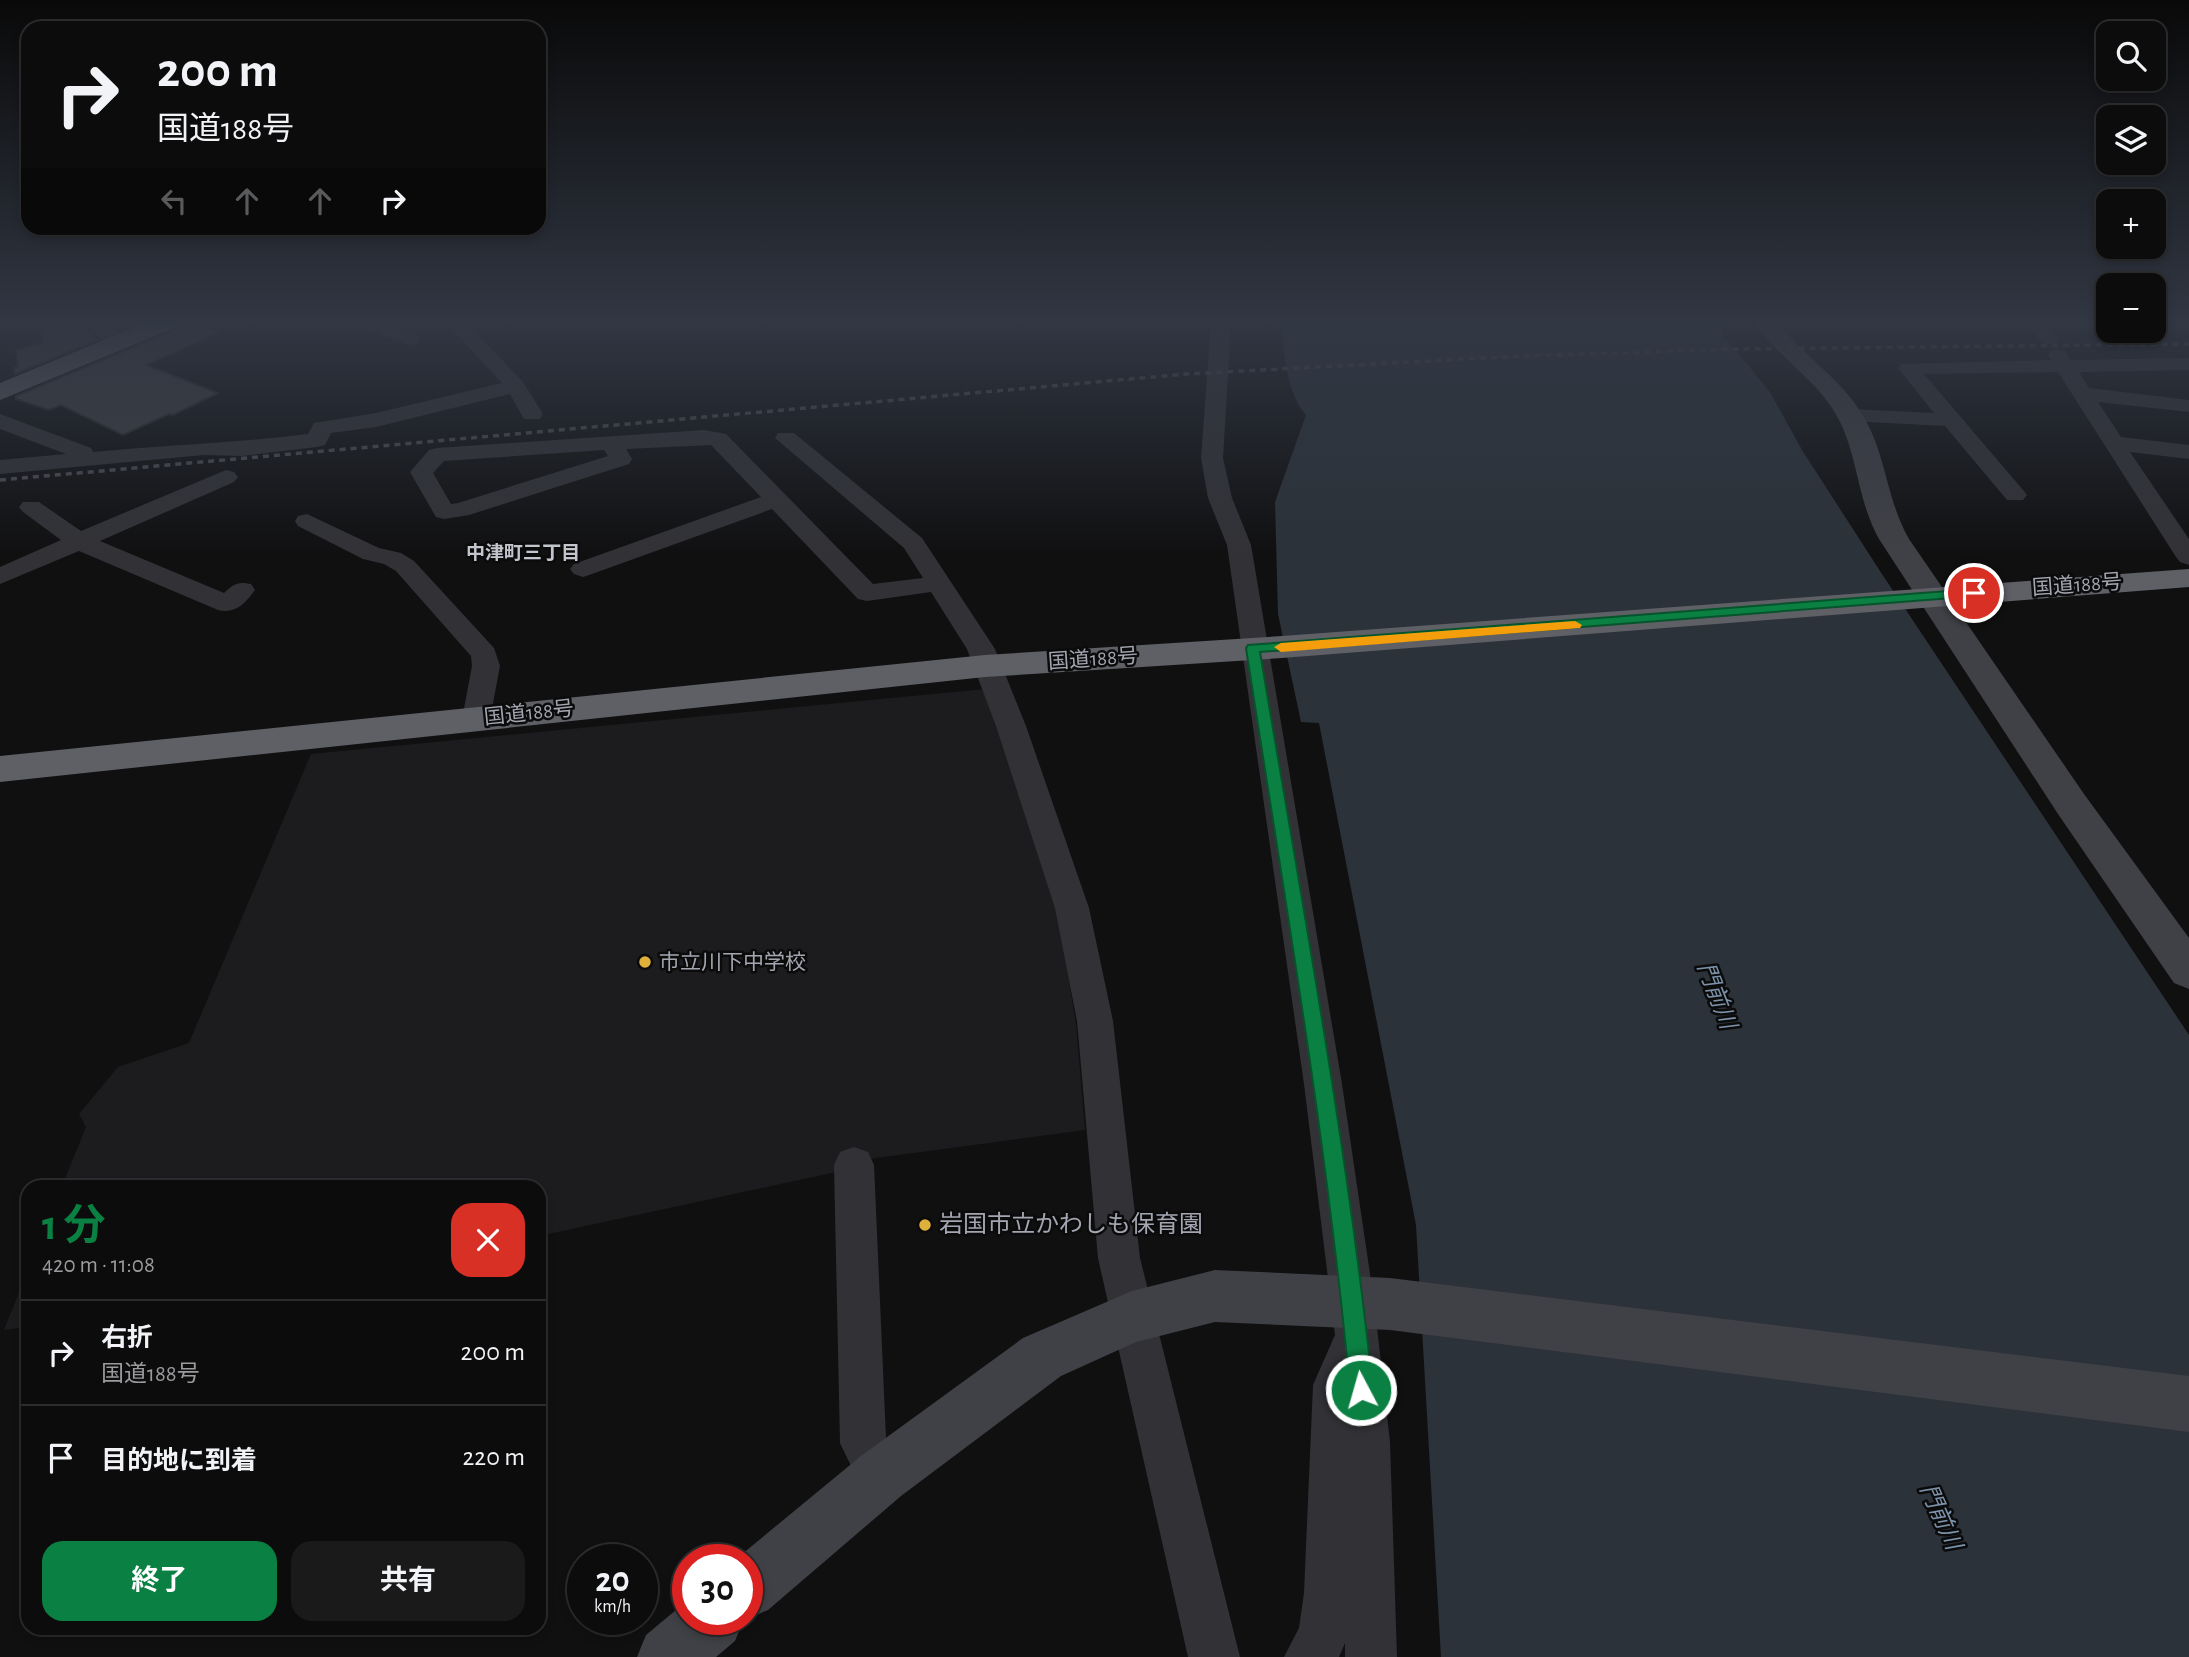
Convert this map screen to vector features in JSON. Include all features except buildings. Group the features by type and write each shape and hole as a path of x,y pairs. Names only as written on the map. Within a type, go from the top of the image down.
{"highway":[{"name":"国道188号","path":"0,769 985,666 1267,648 2189,578"}],"street":[{"path":"0,467 204,448 243,449 317,440 322,428 376,421 459,400"},
{"path":"524,400 532,414"},
{"path":"1216,400 1212,458 1220,498 1239,545 1267,648 1323,1084 1366,1314 1371,1657"},
{"path":"1839,400 1850,415 1862,446 1881,513 1924,597 2189,971"},
{"path":"1935,400 2015,495"},
{"path":"2088,400 2189,557"},
{"path":"2139,400 2189,406"},
{"path":"1850,415 1952,420"},
{"path":"0,421 83,453 80,460"},
{"path":"614,445 621,459 461,510 444,512 421,472 437,455 704,437 718,439 867,593 938,582"},
{"path":"786,438 913,543 981,649 985,666 1011,726 1072,908 1095,1021 1119,1258 1214,1657"},
{"path":"2114,443 2189,452"},
{"path":"0,576 226,477"},
{"path":"583,569 775,500"},
{"path":"31,507 80,542 227,604 242,590"},
{"path":"307,521 372,554 393,558 405,566 484,654 486,666 476,719"},
{"path":"854,1165 863,1443 881,1476"},
{"path":"763,1576 881,1476 1042,1357 1132,1317 1215,1296 2189,1404"},
{"path":"1310,1657 1323,1636 1329,1593 1335,1385 1366,1314"},
{"path":"668,1657 694,1635"}],"shaded area":[{"name":"市立川下中学校","path":"985,689 1056,900 1076,1024 1085,1130 839,1163 836,1172 546,1234 546,1180 64,1180 86,1127 79,1114 118,1067 189,1043 311,754"},
{"path":"21,1288 21,1328 4,1330"}],"water":[{"name":"門前川","path":"1297,400 1775,400 1802,450 1880,571 2189,1035 2189,1657 1441,1657 1416,1225 1319,723 1301,722 1278,614 1275,502 1306,415"}],"railway":[{"path":"0,480 891,400"}],"slow traffic":[{"path":"1281,647 1575,625"}],"place":[{"name":"市立川下中学校","path":"645,962"},
{"name":"岩国市立かわしも保育園","path":"925,1225"}],"district":[{"name":"中津町三丁目","path":"523,553"}],"route":[{"path":"1361,1390 1353,1301 1323,1084 1253,648 1974,593"}]}
